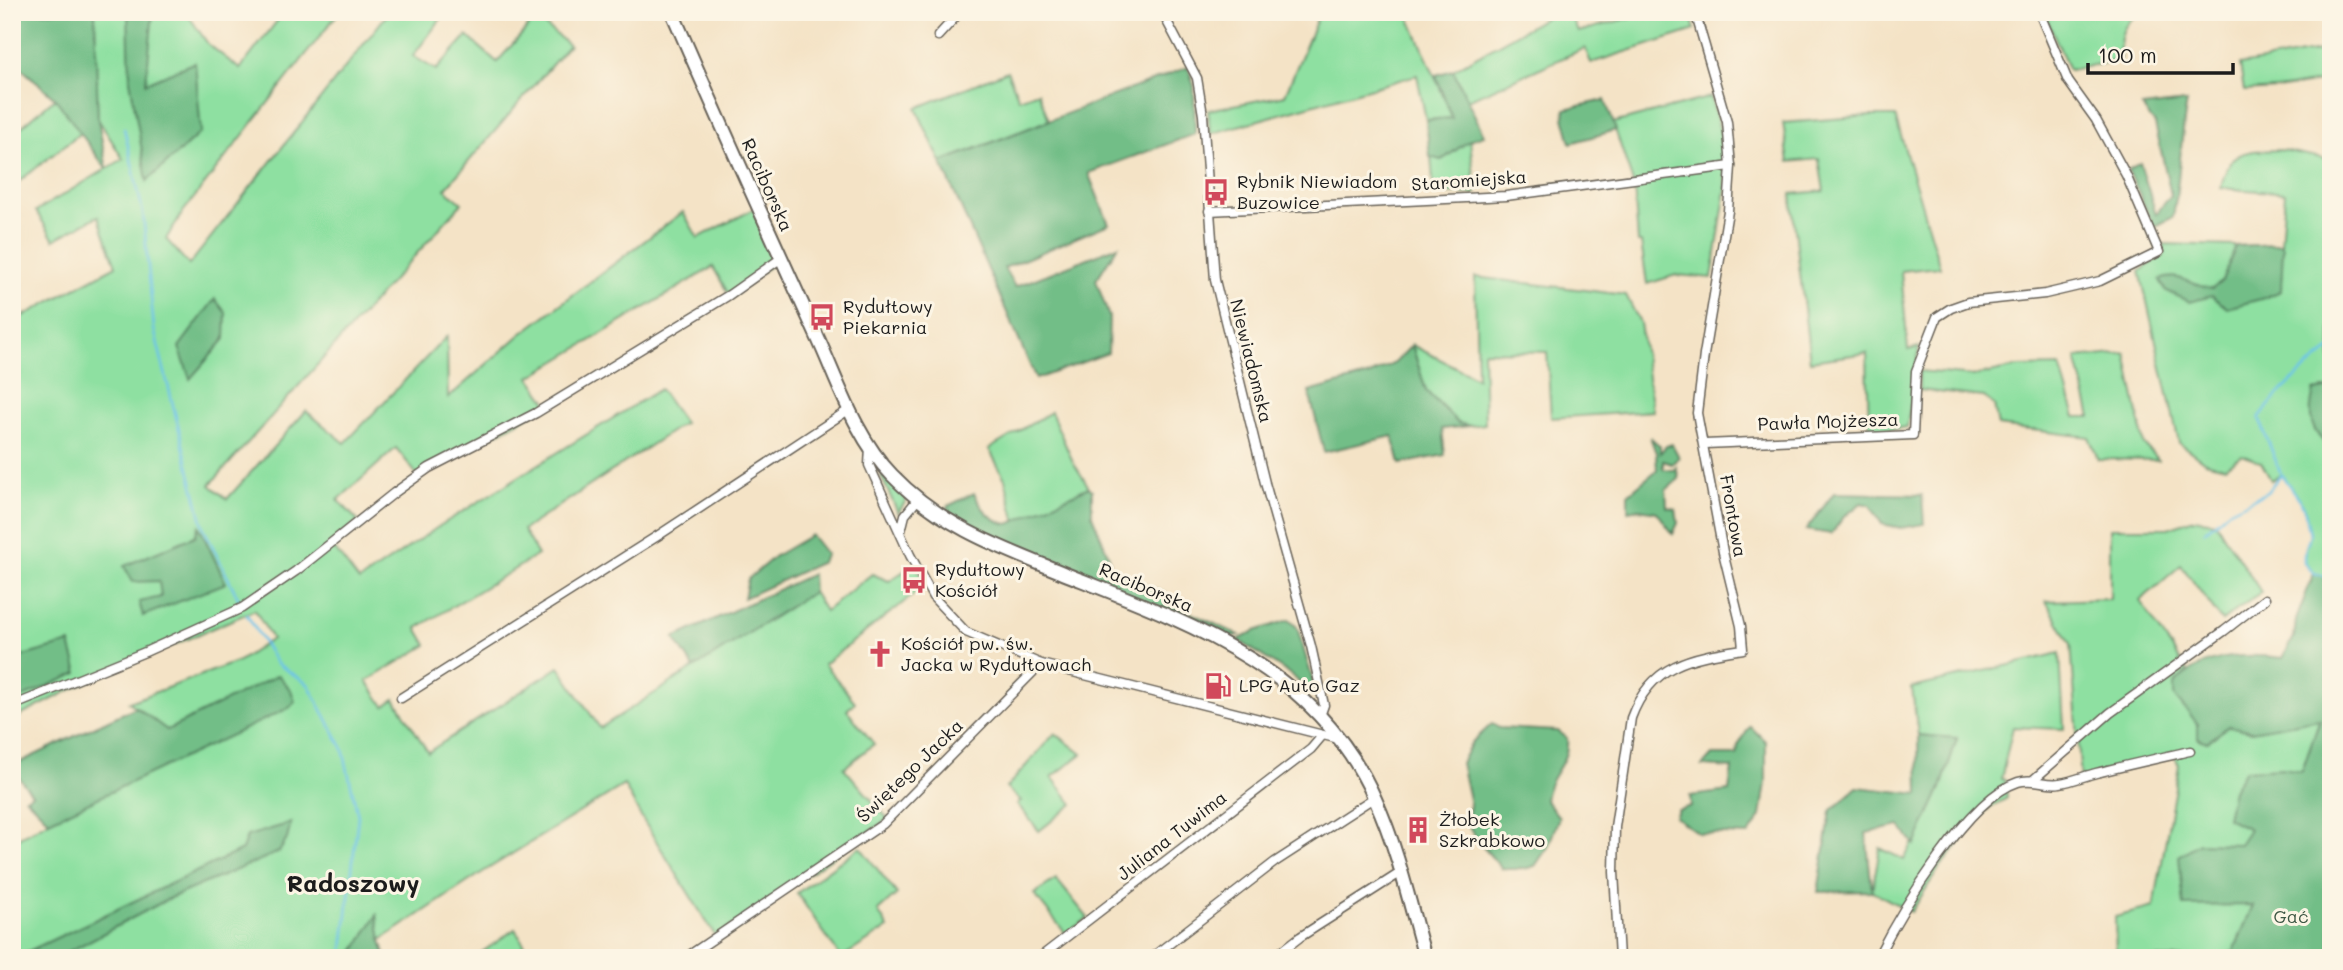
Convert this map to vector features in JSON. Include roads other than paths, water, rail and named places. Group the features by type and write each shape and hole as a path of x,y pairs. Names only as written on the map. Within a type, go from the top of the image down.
{"main road":[{"name":"Raciborska","path":"672,12 780,259 850,409 870,447 890,473 947,522 981,540 1177,618 1222,641 1275,675 1320,716 1339,739 1356,762 1375,797 1425,958"}],"street":[{"path":"938,36 960,12"},
{"name":"Niewiadomska","path":"1162,12 1197,78 1203,115 1215,280 1265,483 1320,683 1324,705 1320,716"},
{"name":"Frontowa","path":"1619,958 1614,872 1615,827 1631,718 1636,704 1653,680 1681,662 1743,649 1741,626 1723,552 1697,413 1728,211 1731,166 1727,122 1695,12"},
{"name":"Pawła Mojżesza","path":"1704,444 1913,435 1916,370 1937,317 1968,302 2046,294 2100,281 2159,252 2126,174 2096,120 2068,81 2039,12"},
{"name":"Staromiejska","path":"1209,211 1506,196 1731,166"},
{"path":"12,706 145,652 242,608 296,571 429,468 536,414 729,295 780,259"},
{"path":"401,698 670,528 850,409"},
{"name":"Raciborska","path":"870,447 869,465 909,555 933,597 966,632 1041,664 1339,739"},
{"path":"901,534 905,515 918,499"},
{"path":"2033,780 2110,713 2265,599"},
{"name":"Świętego Jacka","path":"685,958 883,824 1041,664"},
{"name":"Juliana Tuwima","path":"1039,958 1311,749 1322,736"},
{"path":"1877,958 1898,918 1927,873 1984,804 2002,789 2020,781 2057,784 2190,751"},
{"path":"1151,958 1275,862 1375,797"},
{"path":"1273,958 1300,937 1400,873"}],"waterway":[{"path":"124,128 143,213 154,329 204,529 239,600"},
{"path":"2331,349 2292,381 2259,418 2281,474 2304,507 2310,534 2304,563 2314,573 2331,578"},
{"path":"2205,531 2228,511 2267,492 2281,474"},
{"path":"247,615 276,663 308,684 343,749 358,816 342,958"}],"place":[{"name":"Rybnik Niewiadom Buzowice","path":"1216,192"},
{"name":"Rydułtowy Piekarnia","path":"822,317"},
{"name":"Rydułtowy Kościół","path":"914,580"},
{"name":"Kościół pw. św. Jacka w Rydułtowach","path":"880,654"},
{"name":"LPG Auto Gaz","path":"1218,686"},
{"name":"Żłobek Szkrabkowo","path":"1418,830"}],"district":[{"name":"Radoszowy","path":"353,884"}],"park label":[{"name":"Gać","path":"2291,917"}]}
